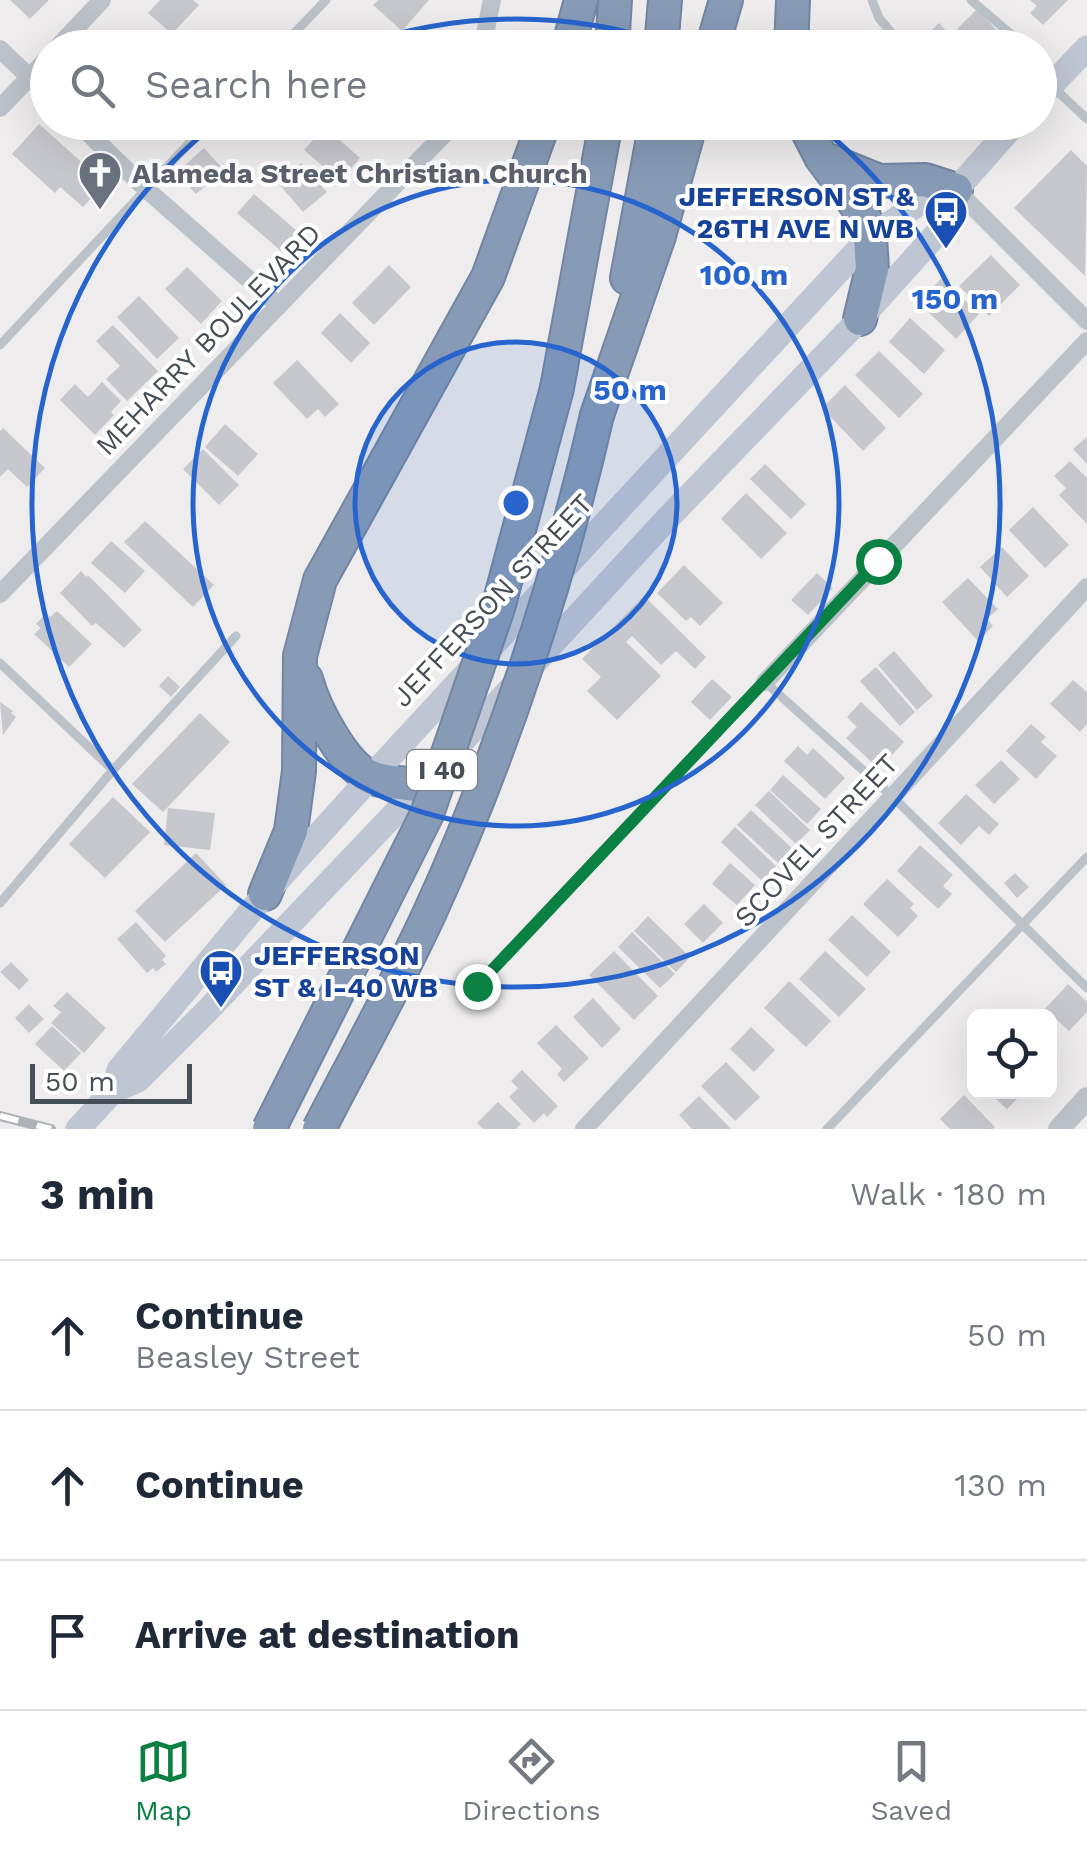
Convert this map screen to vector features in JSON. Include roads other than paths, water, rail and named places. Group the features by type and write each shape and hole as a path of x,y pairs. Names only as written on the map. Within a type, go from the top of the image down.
{"highway":[{"path":"572,30 580,0"},
{"path":"613,30 615,0"},
{"path":"663,30 665,0"},
{"path":"717,30 726,0"},
{"path":"792,30 793,0"},
{"path":"266,894 291,830 300,771 300,656 320,580 488,277 537,140"},
{"name":"I 40","path":"269,1129 426,814 498,608 557,388 603,140"},
{"name":"I 40","path":"320,1129 430,912 509,715 575,512 608,376 653,140"},
{"path":"608,376 659,236 686,140"},
{"path":"812,140 864,216 870,238 872,268 860,319"},
{"path":"821,157 878,181 924,180 956,190"},
{"path":"300,656 313,706 339,748 370,778 422,786"}],"main road":[{"path":"1057,72 1087,48"},
{"name":"JEFFERSON STREET","path":"78,1129 113,1091 138,1080 158,1060 422,786 667,520 860,319 951,218 956,190 990,140"},
{"name":"JEFFERSON STREET","path":"113,1091 119,1070 266,894 870,238 927,198 956,190"}],"street":[{"path":"74,30 102,0"},
{"path":"486,30 492,0"},
{"path":"0,49 30,77 0,108"},
{"path":"95,140 278,306"},
{"name":"MEHARRY BOULEVARD","path":"0,594 439,140"},
{"path":"956,190 1087,320"},
{"path":"765,682 1087,341"},
{"name":"SCOVEL STREET","path":"584,1129 1087,587"},
{"path":"1058,1129 1087,1098"}],"lane":[{"path":"297,30 326,0"},
{"path":"872,0 878,18 888,30"},
{"path":"970,0 1006,30"},
{"path":"1057,90 1087,120"},
{"path":"0,345 192,140"},
{"path":"0,903 236,636"},
{"path":"0,663 114,770"},
{"path":"477,986 765,682 894,798 1087,988"},
{"path":"826,1129 1087,857"}],"railway":[{"path":"0,1116 51,1129"}],"place":[{"name":"Alameda Street Christian Church","path":"100,211"},
{"name":"JEFFERSON ST & 26TH AVE N WB","path":"946,250"},
{"name":"JEFFERSON ST & I-40 WB","path":"221,1009"}]}
